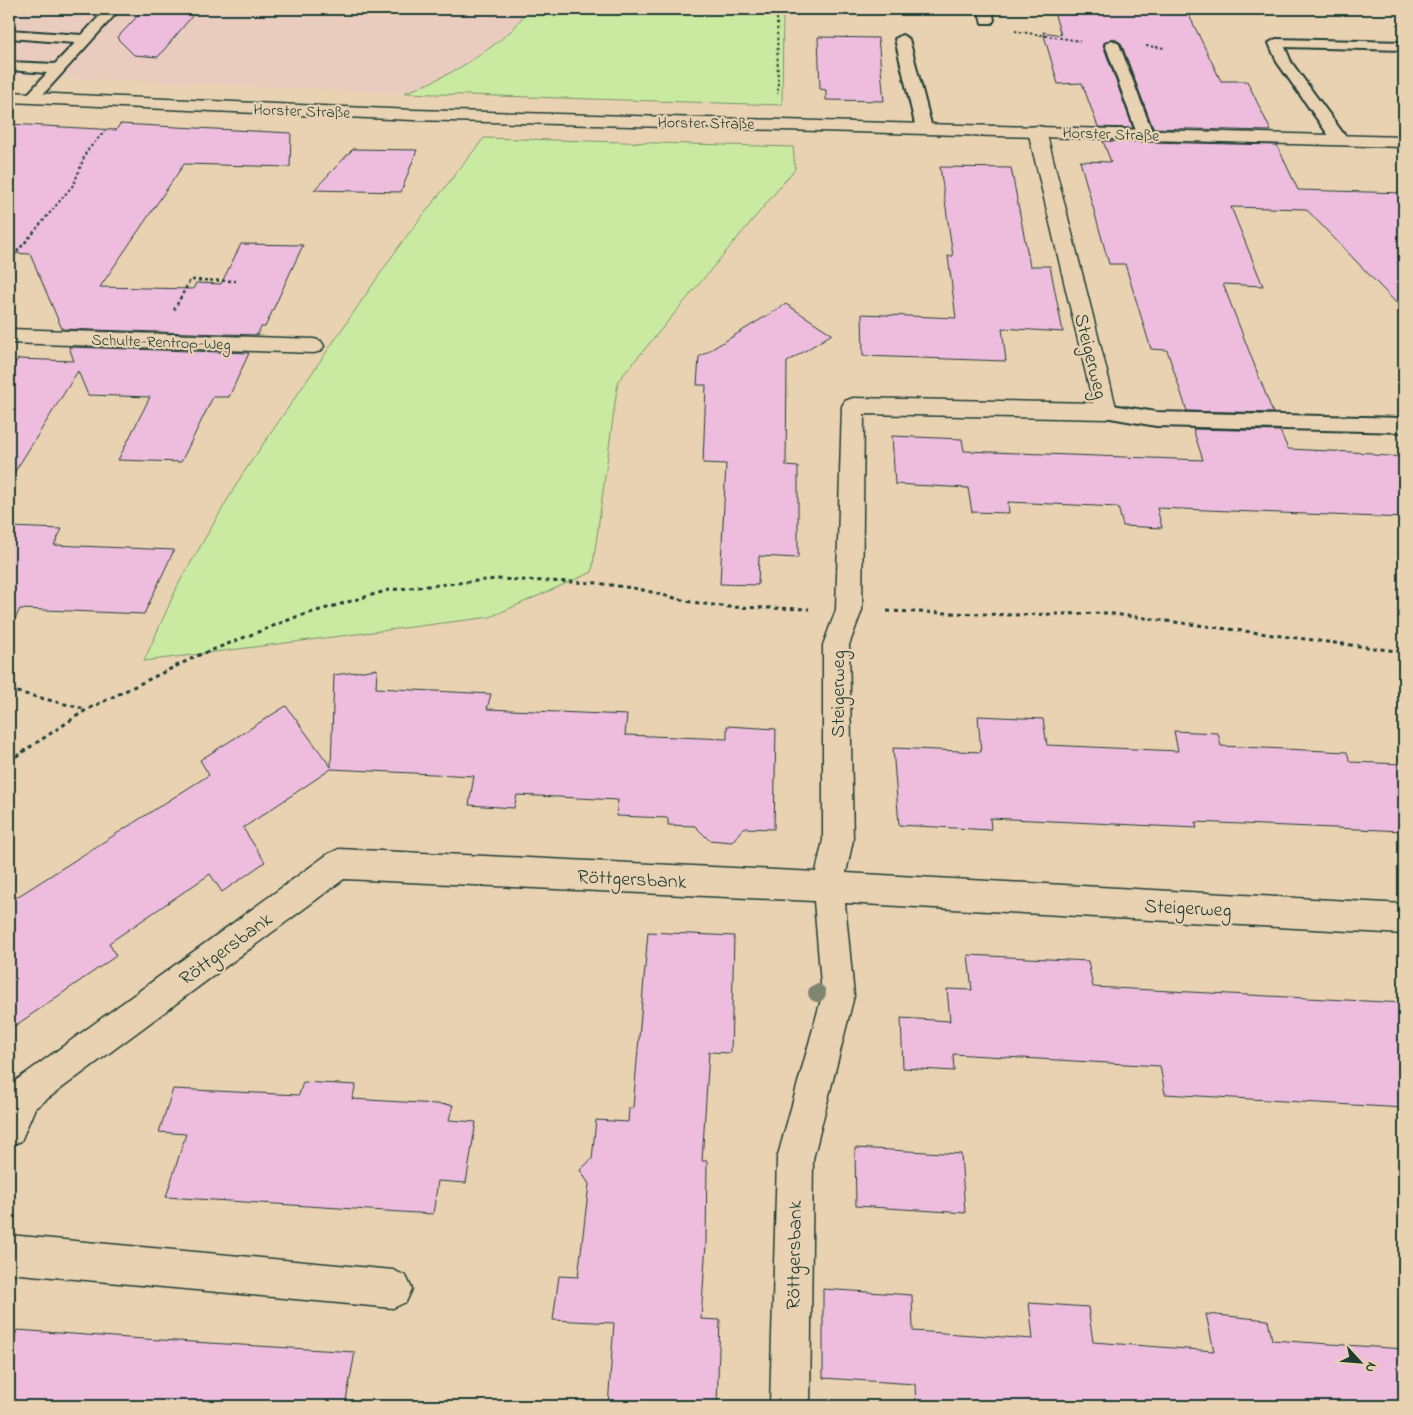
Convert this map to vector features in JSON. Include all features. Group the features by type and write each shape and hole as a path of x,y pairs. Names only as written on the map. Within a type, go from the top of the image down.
{"street":[{"name":"Horster Straße","path":"9,97 131,104 413,115 1404,142"},
{"name":"Steigerweg","path":"1037,131 1106,411 853,406 849,610 836,646 838,840 828,887 1404,919"},
{"name":"Schulte-Rentrop-Weg","path":"9,336 314,346"},
{"name":"Röttgersbank","path":"9,1130 23,1096 339,864 828,887 838,996 795,1159 790,1406"},
{"path":"9,1254 393,1289"}],"lane":[{"path":"32,98 113,9"},
{"path":"9,34 85,39"},
{"path":"902,39 924,128"},
{"path":"1340,140 1284,62 1276,43 1404,46"},
{"path":"1112,44 1145,134"},
{"path":"9,66 59,68"},
{"path":"1106,411 1156,419 1403,425"}],"path":[{"path":"774,9 777,10 778,124"},
{"path":"986,14 989,26 1112,44 1166,48"},
{"path":"9,261 74,184 86,152 131,104"},
{"path":"157,341 190,280 236,281"},
{"path":"9,761 86,710 197,656 296,617 389,590 496,579 597,583 639,589 691,602 728,607 1011,615 1106,613 1404,652"},
{"path":"9,690 86,710"}],"shaded area":[{"path":"9,9 529,9 513,29 479,56 423,87 404,93 9,75"}],"green space":[{"path":"529,9 783,9 782,105 404,93 433,81 475,58 512,30"},
{"path":"484,138 793,147 795,169 618,381 592,572 490,617 144,661 179,583 242,475 402,242"}],"building":[{"path":"144,9 198,9 158,57 134,55 117,38"},
{"path":"1053,9 1186,9 1221,81 1247,81 1271,131 1153,128 1121,43 1113,38 1103,45 1133,128 1098,127 1082,83 1058,84 1043,32 1061,35"},
{"path":"818,37 878,38 884,101 826,100 826,90 820,89"},
{"path":"9,124 116,130 120,124 291,133 290,167 184,164 100,287 193,289 196,283 221,284 241,244 303,245 265,327 261,327 257,335 62,329 30,254 9,253"},
{"path":"1103,141 1277,145 1298,190 1404,193 1404,311 1306,209 1231,207 1263,286 1223,284 1273,413 1187,411 1167,350 1151,349 1125,264 1109,264 1080,161 1111,162"},
{"path":"353,149 417,150 401,192 314,190"},
{"path":"940,167 1011,168 1030,266 1050,266 1063,332 1002,328 1006,361 863,356 862,314 956,318 948,256 953,256"},
{"path":"786,304 832,334 787,362 786,466 798,467 798,558 759,556 758,585 720,584 726,464 703,463 706,385 697,385 699,357"},
{"path":"69,347 249,353 229,397 213,397 181,462 118,460 150,397 88,395 78,371 9,481 9,372 18,359 74,361"},
{"path":"1193,429 1280,431 1288,449 1372,453 1373,455 1404,457 1404,518 1157,508 1162,528 1123,526 1118,507 1008,502 1009,513 972,512 968,488 895,484 892,436 962,439 964,451 1203,460"},
{"path":"9,527 62,529 54,545 174,550 144,614 20,609 9,631"},
{"path":"377,669 376,688 491,694 487,709 627,715 625,735 727,739 727,726 776,729 774,829 743,828 732,842 709,840 695,826 668,825 668,818 616,816 618,800 517,795 514,808 469,805 474,776 331,769 243,828 265,862 222,892 210,874 109,943 116,956 9,1030 9,902 209,775 200,760 286,706 331,767 334,675"},
{"path":"978,716 1043,719 1047,745 1178,751 1174,731 1218,733 1221,746 1347,752 1350,762 1404,764 1404,831 1195,822 1197,828 990,818 991,830 899,825 893,748 981,752"},
{"path":"648,932 734,936 731,1053 709,1052 702,1161 707,1161 706,1243 701,1319 720,1320 717,1406 608,1406 614,1323 553,1320 559,1276 578,1277 589,1184 580,1170 592,1159 596,1120 628,1122 629,1108 633,1108"},
{"path":"968,955 1088,961 1093,987 1404,1003 1404,1108 1165,1094 1160,1066 953,1054 954,1071 903,1068 901,1018 950,1021 947,989 972,990"},
{"path":"303,1082 356,1085 352,1099 453,1105 449,1120 476,1122 466,1183 438,1181 433,1214 166,1197 186,1134 159,1132 173,1089 299,1095"},
{"path":"855,1148 961,1154 965,1213 856,1206"},
{"path":"823,1289 912,1295 913,1331 1033,1339 1029,1303 1088,1307 1093,1342 1214,1351 1206,1314 1268,1320 1272,1340 1404,1349 1404,1406 916,1406 915,1384 823,1378"},
{"path":"17,1330 355,1352 345,1406 9,1406 9,1352"}]}
